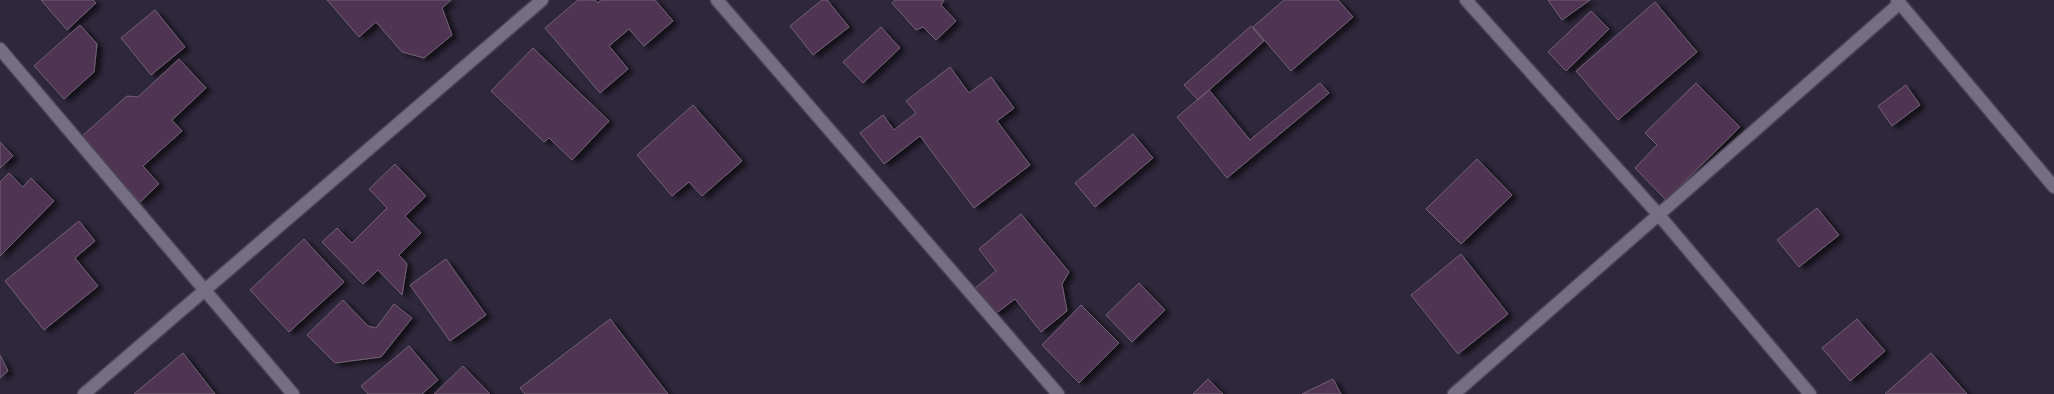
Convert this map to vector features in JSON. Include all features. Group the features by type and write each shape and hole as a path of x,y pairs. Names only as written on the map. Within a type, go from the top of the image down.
{"street":[{"path":"84,394 542,0"},
{"path":"717,0 1058,394"},
{"path":"1466,0 1658,214 1810,394"},
{"path":"1454,394 1899,2 2054,187"},
{"path":"0,49 293,394"}],"building":[{"path":"41,0 93,0 96,3 67,30"},
{"path":"327,0 451,0 442,8 452,35 424,58 402,52 376,22 359,37"},
{"path":"578,0 595,0 598,3 601,0 655,0 673,21 644,46 629,29 609,46 628,69 600,93 545,28"},
{"path":"822,0 827,0 849,27 813,55 790,26"},
{"path":"895,0 944,0 941,5 956,21 936,40 923,27 916,30 892,3"},
{"path":"1284,0 1338,0 1353,17 1291,71 1253,27"},
{"path":"1548,0 1590,0 1562,20"},
{"path":"1655,2 1697,52 1618,120 1576,71"},
{"path":"155,10 185,47 151,75 121,38"},
{"path":"1591,11 1609,29 1566,71 1548,52"},
{"path":"80,25 97,44 94,72 64,99 34,66"},
{"path":"1251,26 1264,41 1198,100 1184,85"},
{"path":"881,27 900,48 863,83 843,62"},
{"path":"533,48 609,121 572,160 549,138 544,142 491,91"},
{"path":"179,59 206,88 172,120 182,131 143,166 159,184 140,202 81,137 127,96 138,97"},
{"path":"950,67 969,93 991,77 1014,108 997,121 1030,165 974,208 920,136 884,164 860,133 883,115 894,130 916,113 906,101"},
{"path":"1320,83 1329,93 1227,178 1177,117 1209,90 1250,140"},
{"path":"1696,83 1740,127 1666,200 1635,168 1657,145 1645,133"},
{"path":"1906,85 1920,105 1892,126 1878,106"},
{"path":"693,105 742,161 702,196 689,182 672,196 637,155"},
{"path":"1133,134 1153,158 1095,207 1075,183"},
{"path":"0,142 13,156 0,168"},
{"path":"1477,159 1512,195 1461,244 1426,209"},
{"path":"395,164 426,196 405,216 421,233 399,255 407,264 402,295 378,270 363,284 322,242 337,228 352,243 387,208 369,189"},
{"path":"9,173 23,187 31,178 54,201 0,256 0,182"},
{"path":"1817,208 1839,235 1799,267 1777,240"},
{"path":"1021,214 1069,272 1062,284 1067,311 1041,332 1015,299 995,314 974,289 996,271 979,249"},
{"path":"79,221 95,241 75,258 98,286 44,330 5,281"},
{"path":"304,239 344,282 289,332 250,290"},
{"path":"1461,254 1508,314 1458,354 1411,295"},
{"path":"446,259 486,315 450,341 410,285"},
{"path":"1139,283 1165,310 1132,342 1106,315"},
{"path":"343,300 368,326 376,328 394,304 412,318 381,357 335,363 307,335"},
{"path":"1081,305 1119,343 1079,383 1042,345"},
{"path":"610,319 668,394 525,394 520,388"},
{"path":"1857,319 1885,351 1850,381 1822,348"},
{"path":"409,346 438,380 422,394 368,394 361,386"},
{"path":"183,353 215,394 134,394"},
{"path":"1931,353 1967,394 1885,394"},
{"path":"0,355 8,371 0,378"},
{"path":"463,366 490,394 434,394"},
{"path":"1208,379 1223,394 1193,394"},
{"path":"1333,379 1341,394 1302,394"}]}
